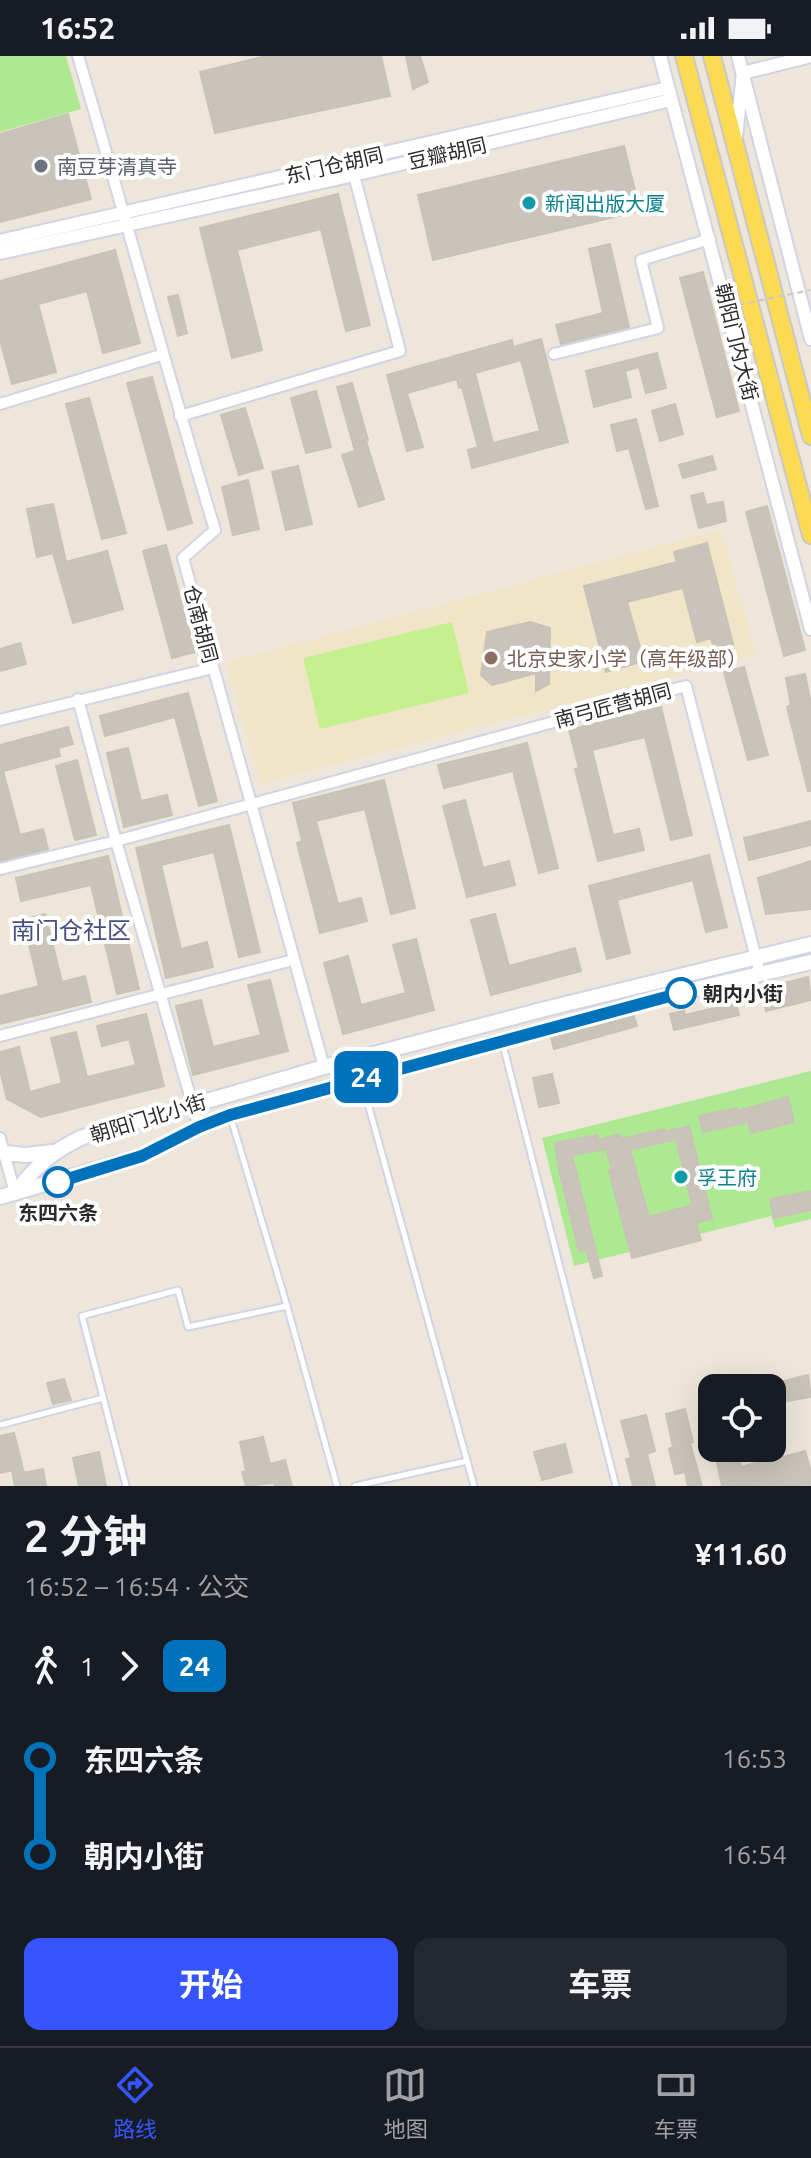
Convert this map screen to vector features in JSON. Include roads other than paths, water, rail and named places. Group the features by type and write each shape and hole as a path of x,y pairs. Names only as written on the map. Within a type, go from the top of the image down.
{"main road":[{"name":"朝阳门内大街","path":"684,56 811,535"},
{"path":"712,56 811,436"},
{"name":"朝阳门北小街","path":"8,1195 56,1151 83,1137 324,1067 811,944"},
{"name":"朝阳门北小街","path":"8,1195 142,1156 230,1115 502,1040 811,962"},
{"path":"2,1146 26,1155 56,1151"}],"street":[{"name":"仓南胡同","path":"78,56 127,219 161,355 215,530 183,558 324,1067"},
{"name":"朝阳门内大街","path":"660,56 811,629"},
{"path":"738,56 811,339"},
{"path":"743,73 811,56"},
{"path":"735,148 743,73"},
{"name":"东门仓胡同","path":"0,253 127,219 670,94"},
{"name":"豆瓣胡同","path":"127,219 354,175 670,94"},
{"path":"180,416 400,351 354,175"},
{"name":"东门仓胡同","path":"0,241 127,219"},
{"path":"554,354 658,328 641,260 710,239"},
{"path":"0,404 161,355"},
{"path":"0,720 213,668"},
{"name":"南弓匠营胡同","path":"252,802 686,686 760,974"},
{"path":"78,699 199,1127"},
{"path":"0,869 116,841 252,802"},
{"path":"0,1036 293,960"},
{"path":"2,1146 8,1195"}],"lane":[{"path":"502,1040 616,1486"},
{"path":"361,1078 474,1486"},
{"path":"230,1115 337,1486"},
{"path":"126,1486 82,1316 178,1290 188,1327 287,1306"},
{"path":"0,1425 103,1398"},
{"path":"355,1486 467,1461"}],"place":[{"name":"南豆芽清真寺","path":"41,166"},
{"name":"新闻出版大厦","path":"529,203"},
{"name":"北京史家小学（高年级部）","path":"491,658"},
{"name":"朝内小街","path":"681,993"},
{"name":"孚王府","path":"681,1177"},
{"name":"东四六条","path":"58,1182"}],"district":[{"name":"南门仓社区","path":"71,930"}]}
